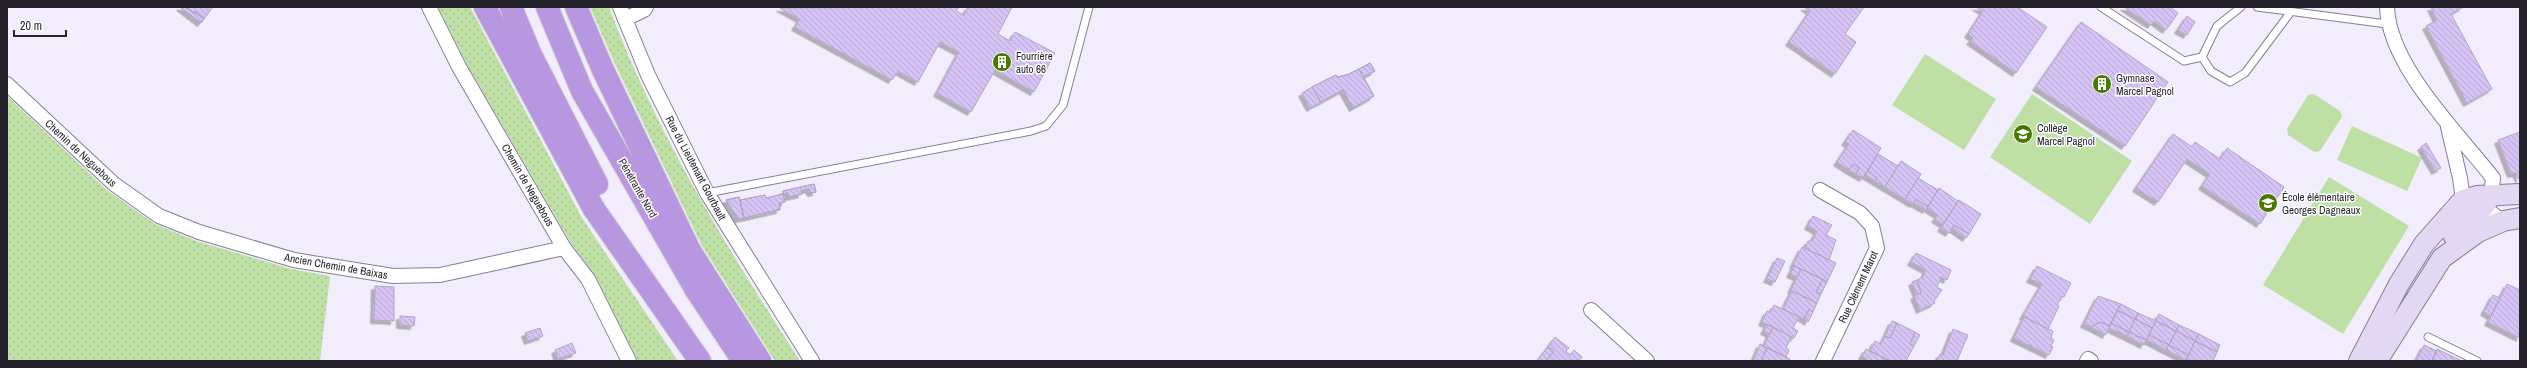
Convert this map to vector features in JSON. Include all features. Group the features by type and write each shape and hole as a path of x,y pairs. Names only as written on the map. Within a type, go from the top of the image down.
{"highway":[{"path":"485,7 594,209 701,361"},
{"path":"511,7 531,55 597,185 701,361"},
{"name":"Pénétrante Nord","path":"547,7 582,91 696,290 743,361"},
{"path":"576,7 603,70 690,251 760,361"}],"main road":[{"path":"2401,324 2413,284 2441,243 2471,222 2488,202 2520,194"},
{"path":"2359,361 2399,284 2424,244 2463,200 2477,196 2488,202"},
{"path":"2377,361 2442,258 2478,232 2512,220"}],"street":[{"name":"Chemin de Neguebous","path":"429,7 459,67 564,248 588,279 629,361"},
{"path":"622,13 644,10 646,7"},
{"path":"2387,7 2388,24 2401,57 2446,123 2493,178 2488,202 2512,220"},
{"name":"Rue du Lieutenant Gourbault","path":"622,13 648,75 707,193 812,361"},
{"name":"Chemin de Neguebous","path":"7,84 114,184 159,216"},
{"path":"2446,123 2460,178 2463,200"},
{"name":"Rue Clément Marot","path":"1820,190 1860,213 1872,226 1877,248 1823,361"},
{"name":"Ancien Chemin de Baixas","path":"159,216 199,232 294,260 393,276 440,275 564,248"},
{"path":"1591,310 1647,361"},
{"path":"2087,361 2088,359 2092,361"}],"lane":[{"path":"707,193 1031,131 1046,126 1063,105 1089,7"},
{"path":"2101,7 2184,61 2202,57"},
{"path":"2202,57 2217,26 2241,7"},
{"path":"2257,7 2290,13 2388,24"},
{"path":"2202,57 2211,71 2230,82 2245,73 2290,13"},
{"path":"2428,337 2477,361"}],"green space":[{"path":"438,7 470,7 582,218 678,361 638,361 595,275 571,243 466,63"},
{"path":"590,7 609,7 648,100 671,145 720,233 800,361 775,361 701,244 615,64"},
{"path":"1925,54 1996,99 1964,150 1892,105"},
{"path":"2032,94 2132,161 2090,224 1990,157"},
{"path":"2314,94 2340,111 2342,117 2320,151 2314,152 2288,135 2287,129 2308,95"},
{"path":"7,96 108,191 155,224 196,241 291,269 330,276 320,361 7,361"},
{"path":"2352,126 2422,158 2407,191 2337,160"},
{"path":"2329,177 2409,226 2343,334 2263,285"}],"building":[{"path":"180,7 185,7 194,13 195,11 204,19 201,23"},
{"path":"180,7 185,7 194,13 195,12 204,19 201,23"},
{"path":"185,7 213,7 204,19"},
{"name":"Fourrière auto 66","path":"959,7 956,11 964,15 968,7 1012,7 998,34 1010,41 1015,32 1055,53 1034,92 995,70 971,112 937,93 959,52 940,42 918,82 898,71 892,80 795,27 800,19 780,8"},
{"path":"1804,7 1864,7 1845,34 1856,42 1835,74 1789,42 1810,11"},
{"path":"1976,7 2017,7 2047,27 2016,73 1970,41 1973,38 1968,34 1983,11"},
{"path":"2124,7 2170,7 2178,13 2166,30 2154,21 2151,25"},
{"path":"2431,7 2463,7 2451,14 2492,89 2467,103 2426,26 2437,20"},
{"path":"2187,16 2195,22 2187,35 2178,30"},
{"name":"Gymnase Marcel Pagnol","path":"2081,22 2168,82 2125,146 2036,87"},
{"path":"1370,63 1375,71 1363,77 1359,69"},
{"path":"1370,63 1375,71 1363,77 1359,69"},
{"path":"1359,69 1374,96 1353,108 1343,90 1321,102 1312,87 1336,75 1338,77"},
{"path":"1359,69 1374,96 1353,108 1343,90 1321,102 1312,87 1336,75 1338,77"},
{"path":"1312,87 1321,102 1310,108 1302,93"},
{"path":"1853,130 1881,148 1863,178 1856,174 1859,168 1853,164 1849,170 1837,162 1849,144 1845,142"},
{"path":"2520,132 2519,179 2516,173 2511,174 2498,140"},
{"path":"2173,134 2192,147 2195,142 2220,159 2227,148 2284,187 2260,224 2202,186 2210,174 2187,159 2158,202 2136,188"},
{"path":"2426,143 2441,168 2435,171 2421,147"},
{"path":"1878,154 1898,166 1885,187 1875,181 1877,178 1868,171"},
{"path":"1901,161 1921,174 1905,199 1885,187"},
{"path":"1853,164 1859,168 1856,174 1849,170"},
{"path":"1868,171 1877,178 1875,181 1865,175"},
{"path":"1918,178 1938,190 1928,207 1916,199 1913,204 1905,199"},
{"path":"814,184 816,192 811,193 809,189 801,191 802,194 789,197 788,193 783,194 783,191"},
{"path":"814,184 816,192 811,193 809,189 801,191 802,194 789,197 788,193 783,194 783,191"},
{"path":"1939,188 1958,201 1943,224 1935,219 1938,215 1927,208"},
{"path":"783,194 785,202 779,204 780,209 744,218 740,200 765,195 766,198"},
{"path":"783,194 785,202 779,203 780,210 744,218 740,200 765,195 766,198"},
{"path":"739,197 744,218 738,219 726,200"},
{"path":"739,197 744,218 738,219 726,200"},
{"path":"1916,199 1928,207 1926,210 1914,203"},
{"path":"1959,200 1981,214 1969,234 1954,225 1949,233 1941,228"},
{"path":"1813,216 1832,225 1826,235 1836,240 1829,260 1805,248 1808,241 1812,241 1817,231 1808,226"},
{"path":"1954,225 1969,234 1966,238 1952,228"},
{"path":"1802,247 1836,263 1827,282 1793,265"},
{"path":"1916,253 1951,270 1947,280 1941,277 1937,287 1942,290 1934,301 1935,303 1920,310 1914,296 1921,293 1917,280 1923,277 1926,270 1911,262"},
{"path":"1777,258 1785,261 1775,282 1767,279"},
{"path":"1794,266 1801,269 1797,277 1790,274"},
{"path":"2037,266 2071,283 2064,297 2062,296 2057,305 2059,306 2048,329 2023,316 2042,284 2030,279"},
{"path":"1801,269 1823,279 1816,292 1821,294 1817,303 1791,290"},
{"path":"1823,279 1827,282 1821,294 1816,292"},
{"path":"1917,280 1921,293 1917,295 1912,282"},
{"path":"2507,284 2520,290 2520,338 2488,322"},
{"path":"375,286 394,287 394,321 374,320"},
{"path":"1792,291 1817,303 1813,312 1809,309 1804,319 1783,309"},
{"path":"2493,295 2500,298 2491,316 2484,312"},
{"path":"2098,296 2121,304 2110,326 2100,322 2091,327 2084,324"},
{"path":"2121,304 2138,313 2135,319 2117,310"},
{"path":"1774,305 1799,317 1793,328 1798,331 1794,338 1762,322 1767,311 1770,313"},
{"path":"1809,309 1813,312 1808,322 1804,319"},
{"path":"2117,310 2135,319 2129,332 2111,323"},
{"path":"2138,313 2156,321 2152,328 2135,319"},
{"path":"2159,314 2179,325 2176,331 2156,321"},
{"path":"400,316 415,317 414,326 400,325"},
{"path":"2024,317 2053,331 2051,338 2054,340 2051,346 2053,347 2049,355 2014,338"},
{"path":"2135,319 2152,328 2146,340 2129,332"},
{"path":"1892,321 1897,323 1890,338 1885,336"},
{"path":"2156,321 2176,331 2169,345 2149,335"},
{"path":"2100,322 2110,326 2106,335 2091,327"},
{"path":"1897,323 1915,332 1910,344 1914,346 1906,361 1890,361 1870,351 1875,341 1881,344 1885,336 1890,338"},
{"path":"2111,323 2129,332 2126,336 2109,328"},
{"path":"1767,325 1773,327 1770,334 1764,331"},
{"path":"2179,325 2199,334 2195,341 2176,331"},
{"path":"1773,327 1791,337 1786,348 1789,350 1786,357 1764,346"},
{"path":"540,328 543,336 528,341 525,333"},
{"path":"1953,329 1968,335 1957,361 1937,361 1940,354 1943,355"},
{"path":"2176,331 2195,341 2189,355 2169,345"},
{"path":"1915,332 1920,335 1914,346 1910,344"},
{"path":"2129,332 2146,340 2144,345 2126,336"},
{"path":"2199,334 2220,345 2217,352 2195,341"},
{"path":"2149,335 2169,345 2166,350 2147,340"},
{"path":"1555,337 1569,348 1566,351 1570,355 1574,350 1582,357 1579,361 1546,361 1554,351 1548,347"},
{"path":"2195,341 2217,352 2213,361 2186,360"},
{"path":"572,343 576,353 558,359 555,350"},
{"path":"1760,344 1767,348 1761,361 1753,361"},
{"path":"2169,345 2189,355 2186,360 2166,350"},
{"path":"2424,345 2437,351 2432,361 2416,361"},
{"path":"1548,347 1554,351 1546,361 1537,361"},
{"path":"1767,348 1790,359 1789,361 1761,361"},
{"path":"1866,349 1890,361 1865,361 1867,359 1862,356"},
{"path":"2437,349 2462,361 2432,361"}],"place":[{"name":"Fourrière auto 66","path":"1002,62"},
{"name":"Gymnase Marcel Pagnol","path":"2102,84"},
{"name":"Collège Marcel Pagnol","path":"2023,134"},
{"name":"École élémentaire Georges Dagneaux","path":"2268,203"}]}
